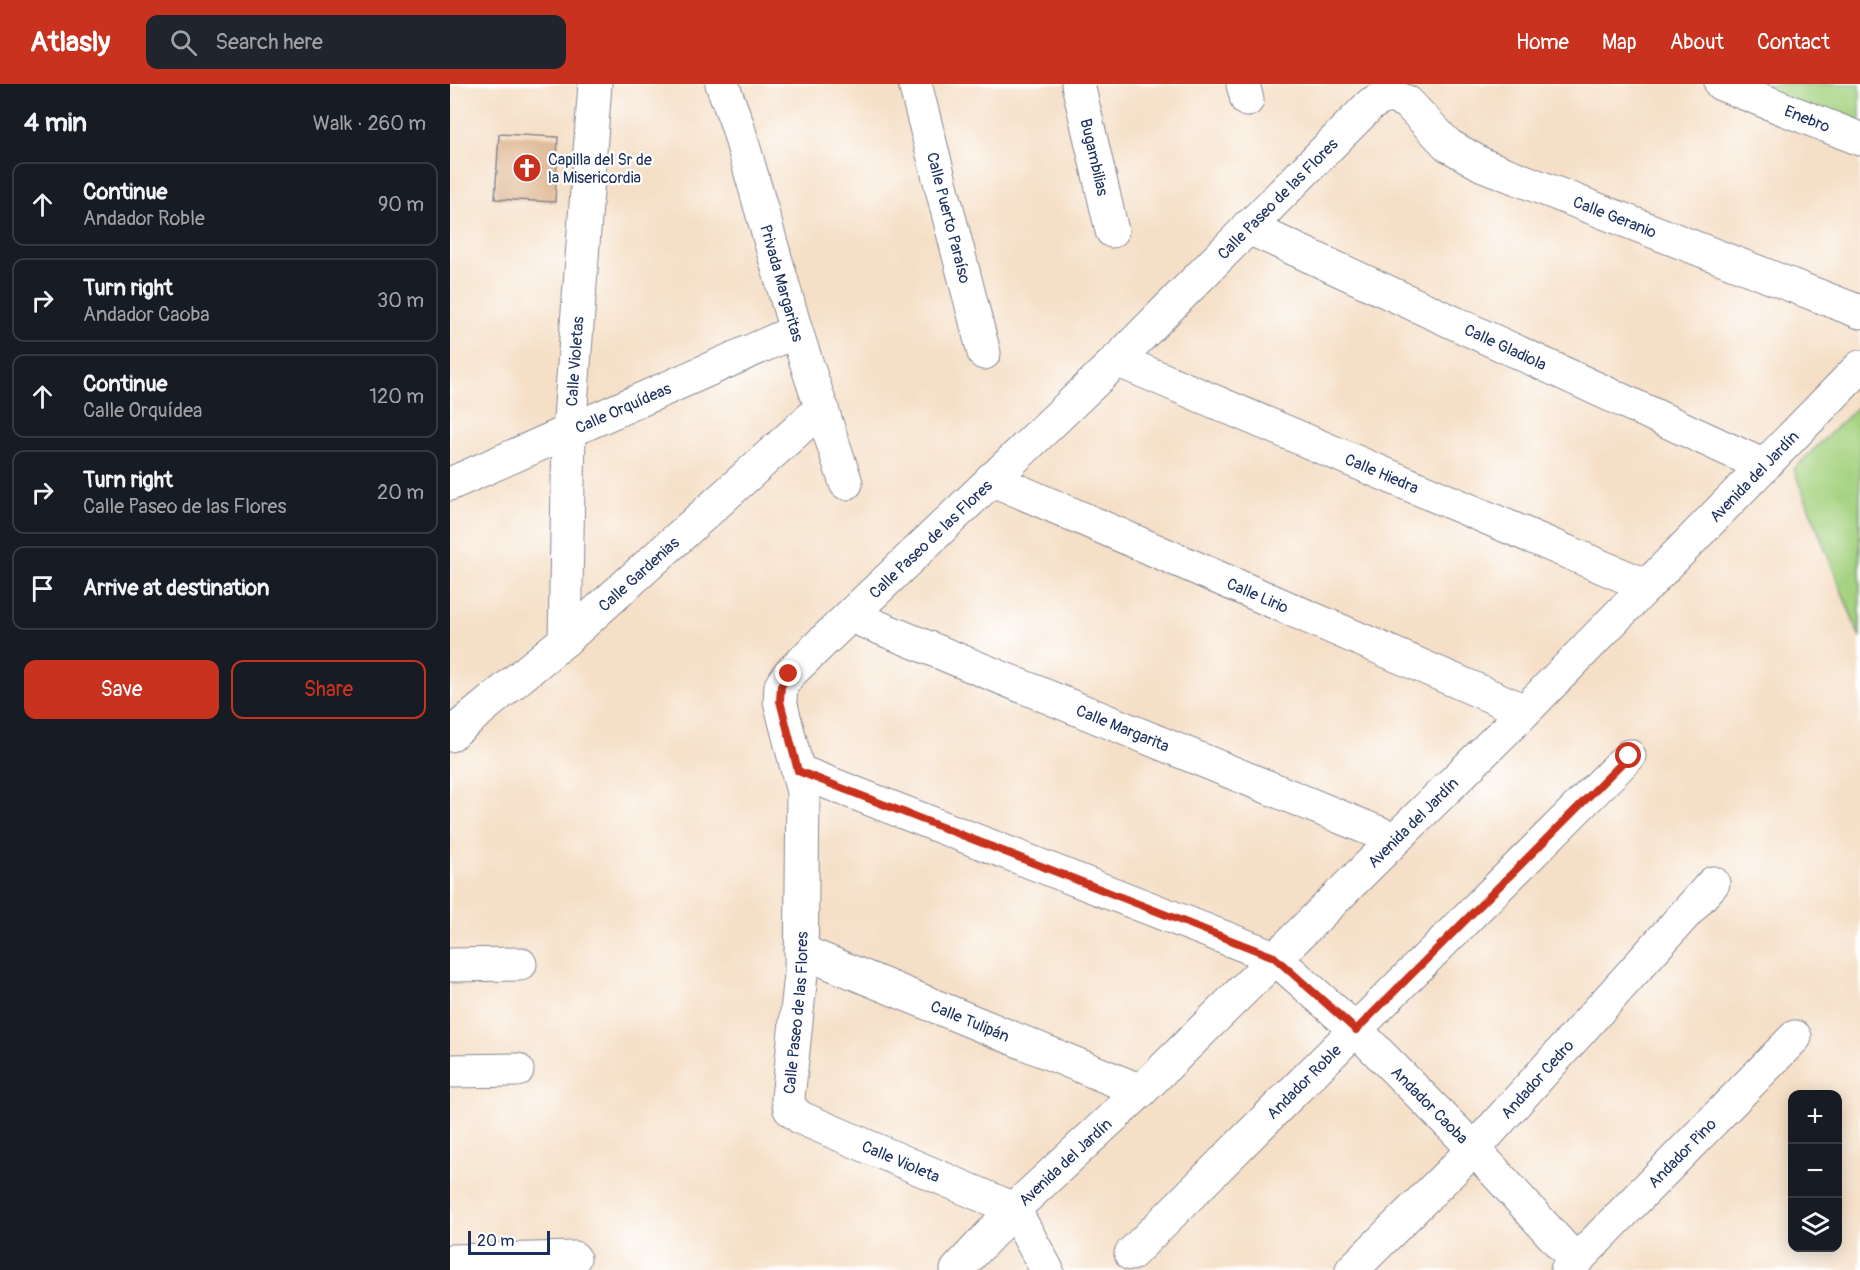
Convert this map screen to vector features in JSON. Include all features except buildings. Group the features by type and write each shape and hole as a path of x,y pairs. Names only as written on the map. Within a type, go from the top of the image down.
{"street":[{"name":"Calle Violetas","path":"565,640 569,432 595,84"},
{"name":"Privada Margaritas","path":"722,84 736,124 796,331 846,483"},
{"name":"Calle Puerto Paraíso","path":"915,84 984,353"},
{"name":"Bugambilias","path":"1078,84 1112,231"},
{"name":"Enebro","path":"1721,84 1860,139"},
{"name":"Calle Paseo de las Flores","path":"790,1109 788,1098 801,951 803,792 780,701 781,686 789,674 1117,360 1246,227 1371,104 1388,95"},
{"name":"Calle Geranio","path":"1388,95 1407,102 1448,145 1483,165 1860,312"},
{"name":"Calle Gladiola","path":"1246,227 1764,466"},
{"name":"Calle Orquídeas","path":"450,483 796,331"},
{"name":"Calle Hiedra","path":"1117,360 1647,586"},
{"name":"Avenida del Jardín","path":"957,1270 1014,1209 1140,1091 1525,711 1860,367"},
{"name":"Calle Gardenias","path":"450,735 565,640 822,408"},
{"name":"Calle Lirio","path":"991,479 1525,711"},
{"name":"Calle Margarita","path":"851,616 1394,839"},
{"name":"Andador Roble","path":"1131,1254 1629,756"},
{"path":"798,771 1274,957"},
{"name":"Andador Cedro","path":"1352,1270 1474,1149 1713,883"},
{"name":"Calle Tulipán","path":"801,951 1140,1091"},
{"name":"Andador Caoba","path":"1274,957 1356,1030 1474,1149 1572,1265"},
{"path":"450,965 520,964"},
{"name":"Andador Pino","path":"1572,1265 1794,1037"},
{"path":"450,1071 517,1070"},
{"name":"Calle Violeta","path":"790,1109 801,1118 1014,1209"},
{"path":"1014,1209 1047,1270"},
{"path":"450,1261 574,1258"}],"green space":[{"path":"1748,84 1860,84 1860,129"},
{"path":"1860,404 1860,638 1794,469"}],"place":[{"name":"Capilla del Sr de la Misericordia","path":"527,168"}],"route":[{"path":"789,674 781,686 780,701 798,771 1274,957 1356,1030 1629,756"}]}
